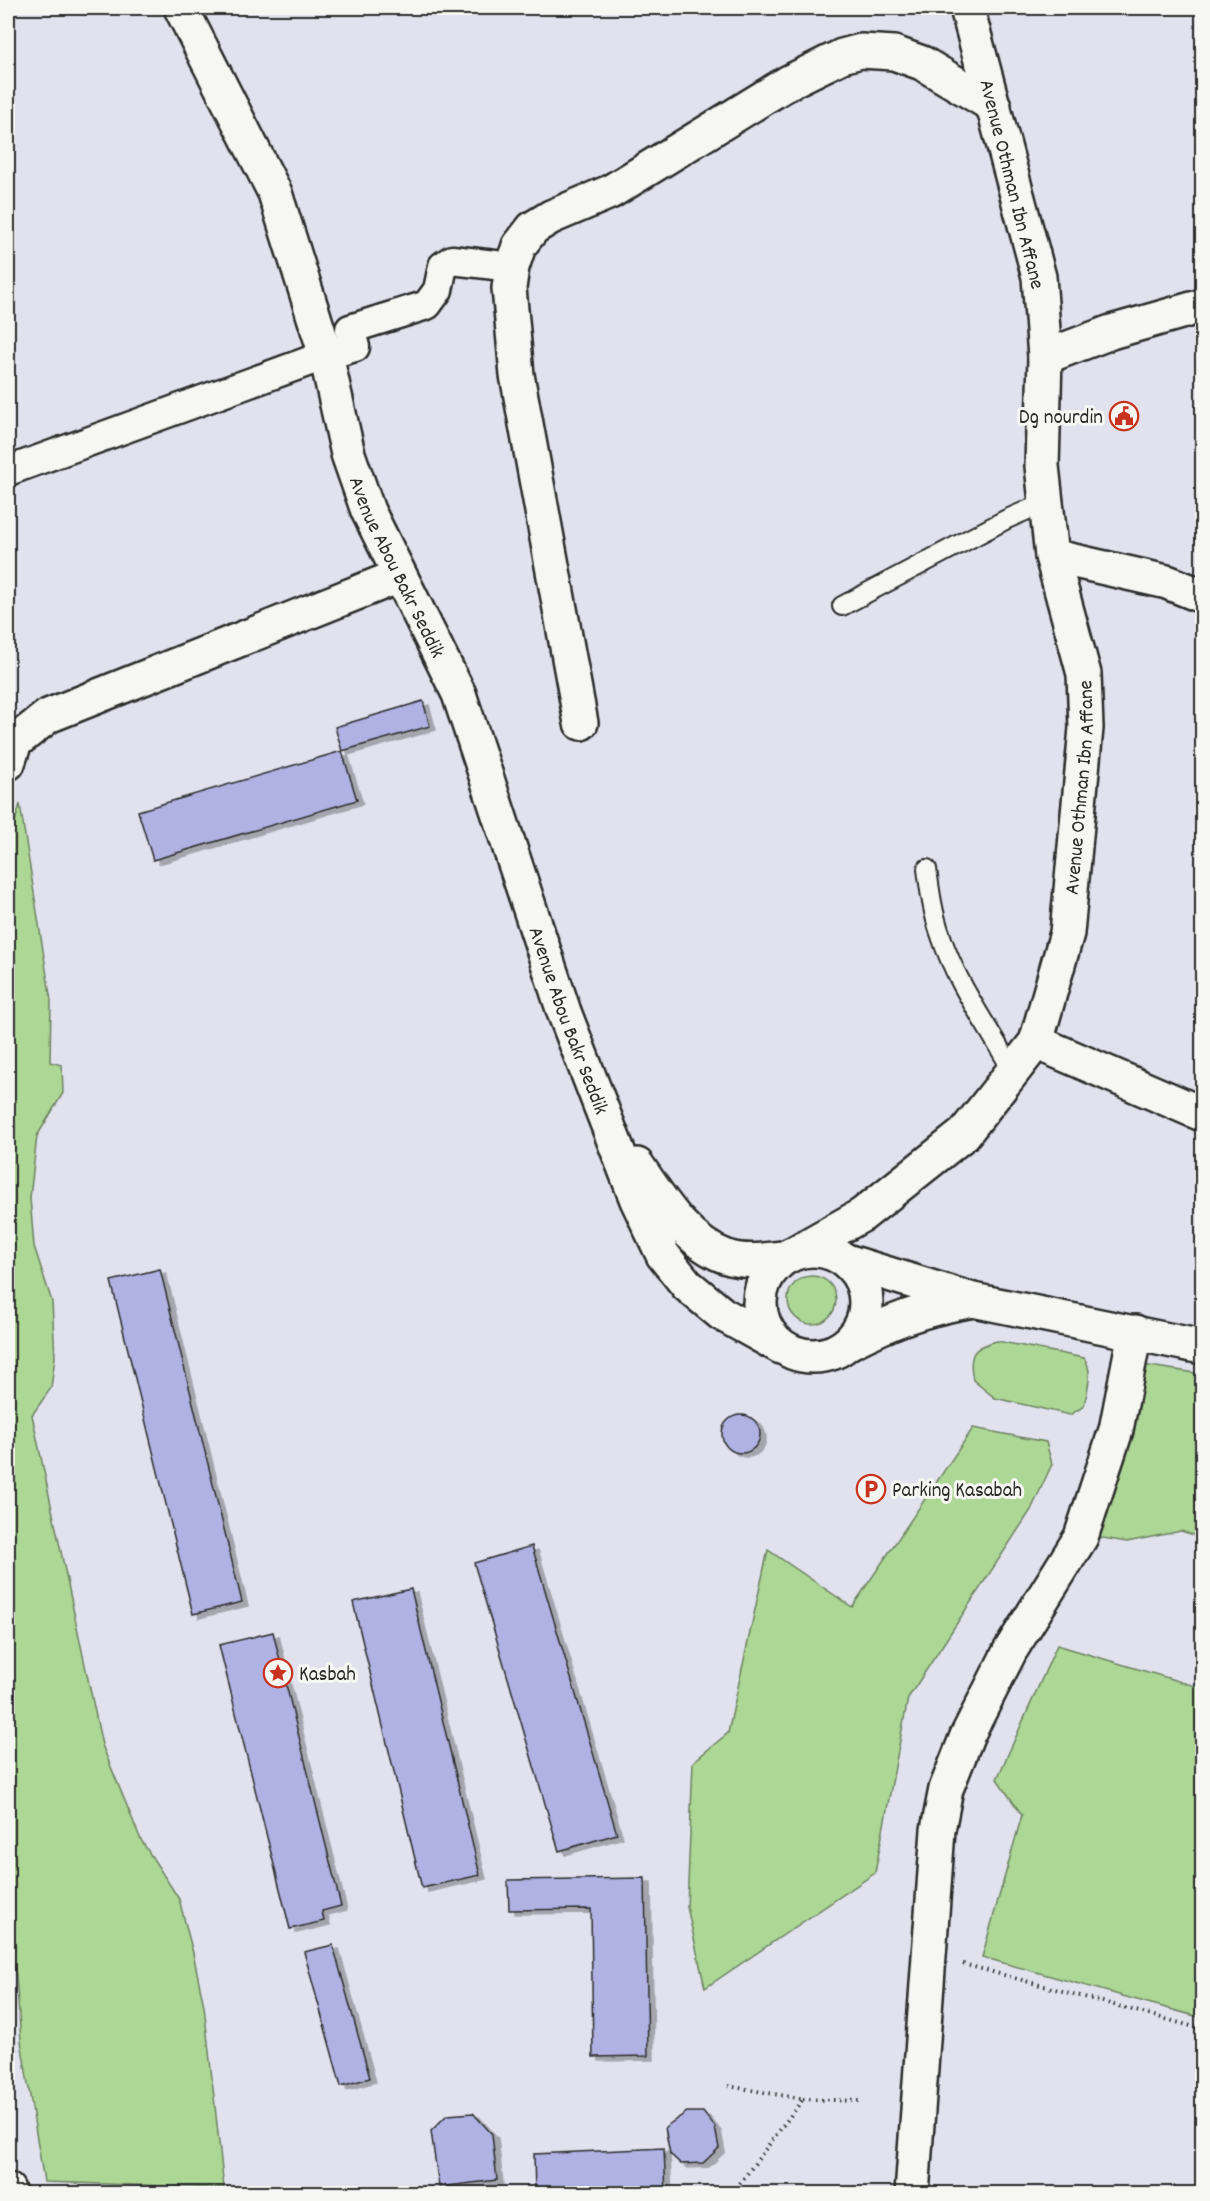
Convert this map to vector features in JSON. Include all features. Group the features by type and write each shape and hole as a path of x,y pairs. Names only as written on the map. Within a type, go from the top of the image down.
{"street":[{"name":"Avenue Abou Bakr Seddik","path":"181,8 275,193 326,355 348,454 368,511 459,694 564,1012 610,1127"},
{"name":"Avenue Othman Ibn Affane","path":"862,1215 964,1134 1014,1074 1036,1042 1067,933 1086,728 1084,674 1052,556 1046,502 1041,415 1045,357 1039,277 967,8"},
{"path":"581,723 518,375 509,288 512,267 519,246 533,228 551,217 610,192 789,82 842,56 868,51 894,53 922,63 994,106"},
{"path":"8,471 326,355 355,347 350,329 427,305 435,296 441,271 452,260 512,267"},
{"path":"1045,357 1111,332 1203,306"},
{"path":"1052,556 1156,579 1203,596"},
{"path":"8,763 15,742 48,716 399,576"},
{"path":"1036,1042 1203,1114"},
{"path":"610,1127 662,1201 688,1232 708,1247 727,1257 750,1260 815,1249 831,1253 846,1261 973,1300 1203,1347"},
{"path":"610,1127 637,1200 663,1255 687,1285 722,1314 781,1347 798,1355 817,1357 834,1352 890,1322 923,1309 973,1300"},
{"path":"781,1347 768,1333 761,1318 759,1301 762,1284 771,1270 790,1255 862,1215"},
{"path":"850,1342 861,1327 866,1309 865,1291 858,1274 846,1261 846,1244 852,1228 862,1215"},
{"path":"912,2193 938,1830 952,1771 1010,1651 1081,1537 1116,1430 1136,1332"}],"lane":[{"path":"842,606 1007,519 1046,502"},
{"path":"927,869 933,911 941,939 972,1003 993,1034 1014,1074"}],"path":[{"path":"930,1955 1203,2029"},
{"path":"728,2086 803,2099 860,2101"},
{"path":"732,2193 803,2099"}],"green space":[{"path":"20,804 51,1001 50,1062 62,1065 63,1093 37,1136 30,1198 34,1246 52,1302 55,1357 51,1388 32,1415 102,1745 141,1840 179,1899 193,1953 204,2006 224,2188 44,2182 21,2041 16,1976 8,1934 8,847"},
{"path":"807,1276 817,1276 832,1286 836,1300 832,1314 826,1320 817,1324 807,1324 792,1314 788,1305 788,1295 798,1280"},
{"path":"997,1341 1084,1358 1089,1375 1084,1406 1070,1415 995,1398 973,1380 971,1364 977,1349"},
{"path":"1143,1365 1202,1374 1202,1538 1181,1531 1127,1542 1096,1537"},
{"path":"973,1428 1046,1442 1052,1464 1031,1510 908,1698 875,1873 705,1988 687,1907 693,1762 728,1733 768,1550 852,1607"},
{"path":"1057,1645 1202,1688 1202,2018 982,1957 1022,1815 997,1779"}],"building":[{"path":"423,701 430,726 342,751 335,727"},
{"path":"342,751 357,800 153,860 138,811"},
{"path":"160,1269 242,1602 193,1614 111,1281"},
{"path":"741,1415 748,1416 754,1421 759,1427 759,1441 754,1447 748,1452 741,1453 734,1452 728,1447 723,1441 722,1434 723,1427 728,1421 734,1416"},
{"path":"532,1546 617,1834 559,1851 474,1563"},
{"path":"411,1589 480,1875 422,1888 353,1602"},
{"path":"273,1632 341,1906 322,1911 324,1921 290,1929 219,1645"},
{"path":"645,1878 648,2056 593,2057 591,1909 509,1910 508,1880"},
{"path":"333,1945 370,2078 341,2086 304,1952"},
{"path":"687,2112 703,2112 715,2127 719,2148 703,2163 681,2164 670,2154 665,2127"},
{"path":"473,2113 492,2134 497,2180 439,2187 431,2131 447,2115"},
{"path":"664,2148 666,2194 535,2194 534,2154"}],"place":[{"name":"Dg nourdin","path":"1124,416"},
{"name":"Parking Kasabah","path":"871,1489"},
{"name":"Kasbah","path":"278,1673"}]}
